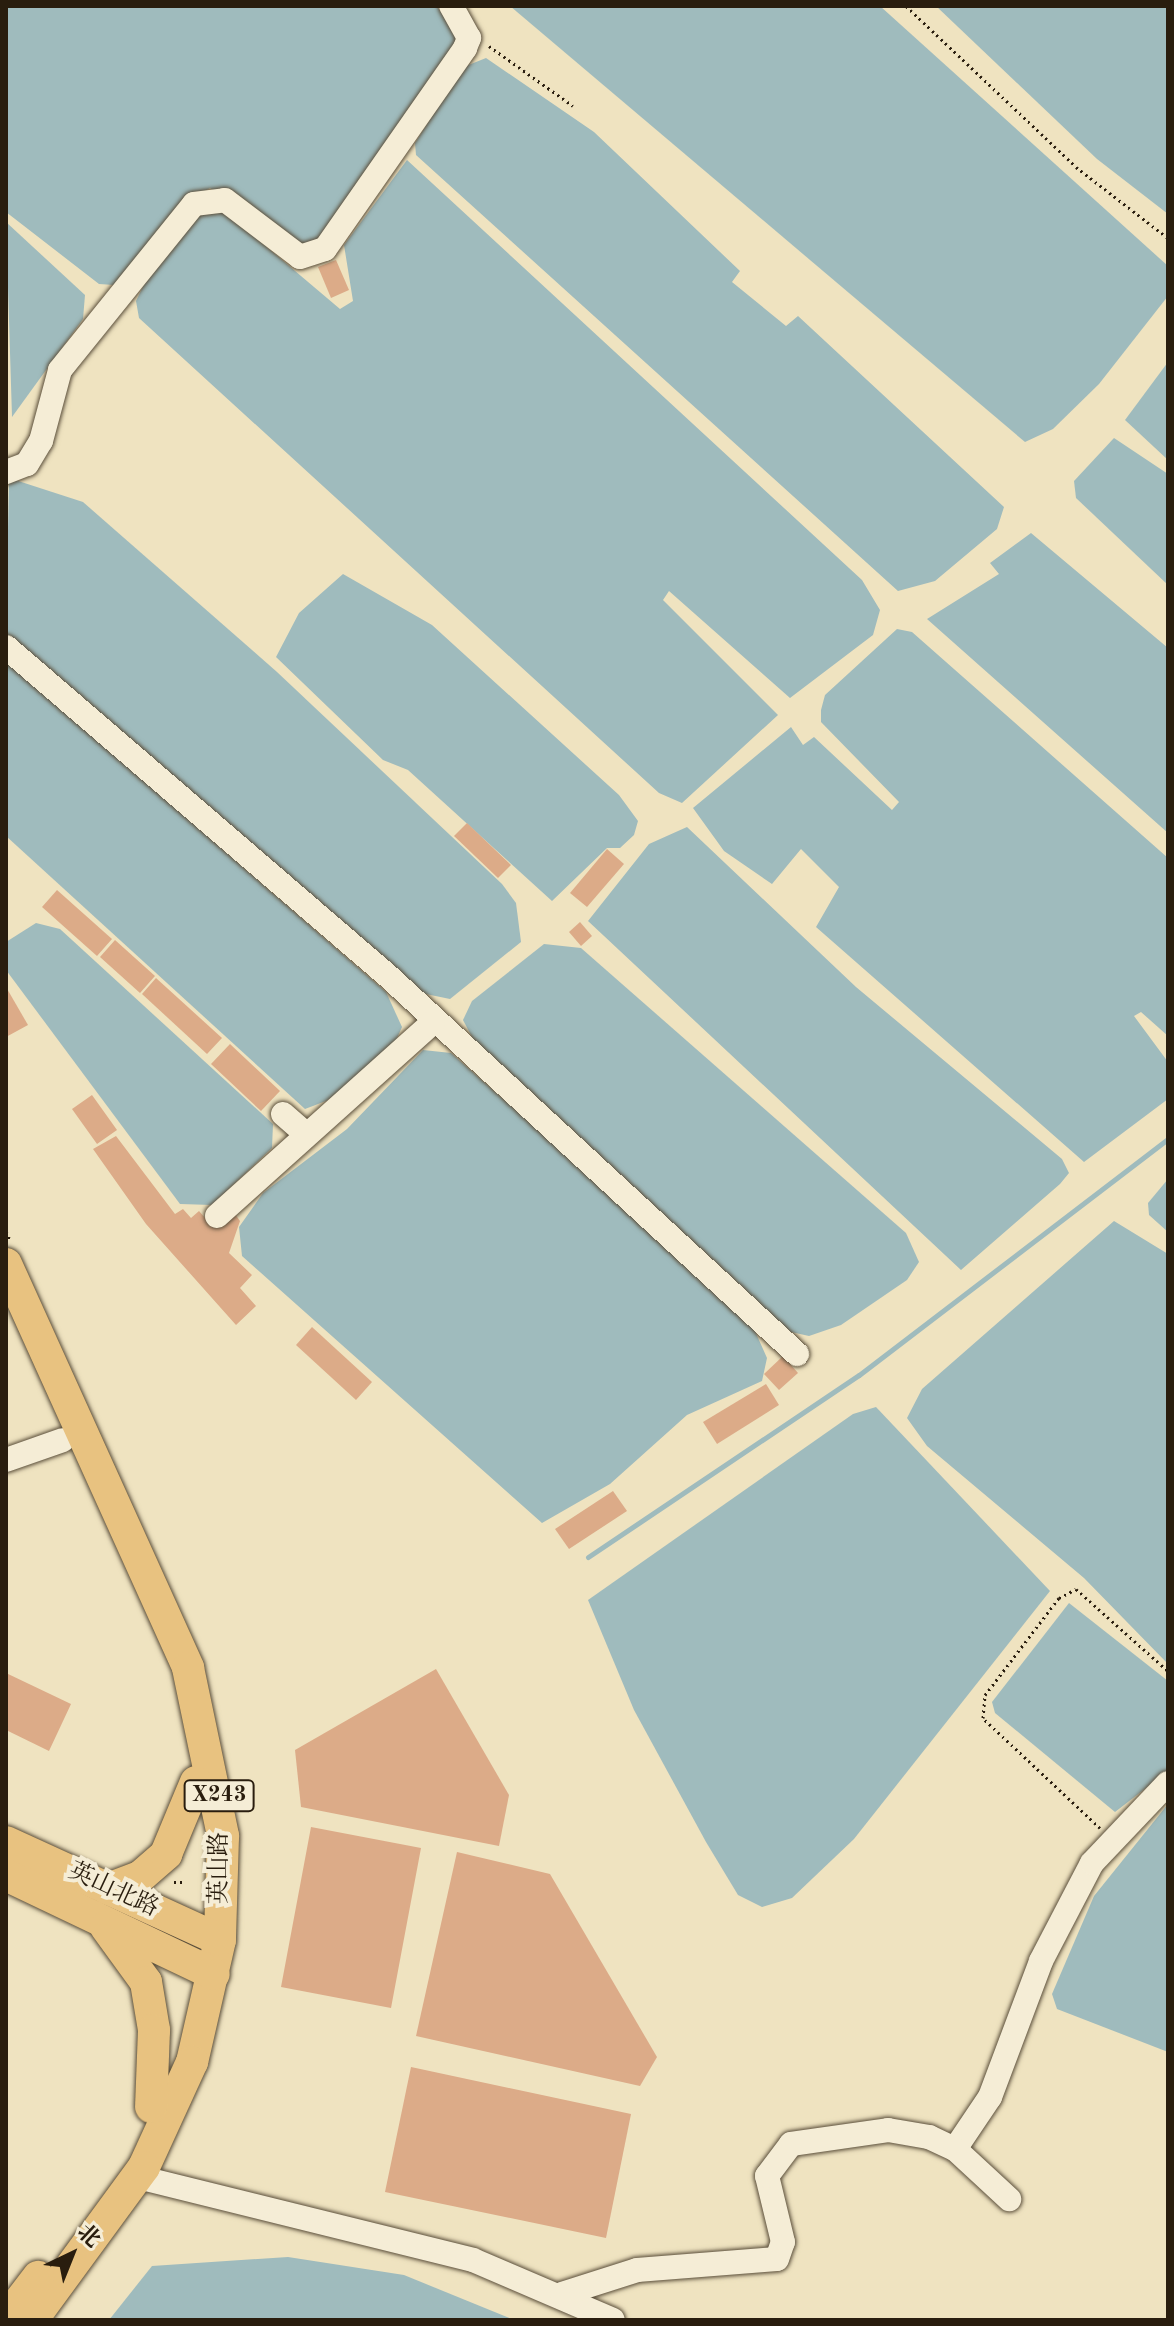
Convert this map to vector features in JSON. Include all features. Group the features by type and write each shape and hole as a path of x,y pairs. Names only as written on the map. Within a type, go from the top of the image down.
{"main road":[{"name":"英山路","path":"9,1255 188,1668 217,1779 209,1935 192,2062 138,2177 32,2320"},
{"name":"英山路","path":"6,1315 168,1675 196,1782 209,1935"},
{"path":"151,2107 154,2030 146,1982 102,1903 140,1877 166,1854 196,1782"},
{"name":"英山北路","path":"6,1842 204,1970"},
{"name":"英山北路","path":"6,1875 209,1935"},
{"name":"英山路","path":"6,2319 96,2202 151,2107 204,1970"}],"lane":[{"path":"6,472 27,464 41,441 60,370 194,204 225,200 300,257 325,249 465,48 458,16"},
{"path":"6,647 433,1022 797,1354"},
{"path":"217,1216 306,1134 363,1092 433,1022"},
{"path":"283,1114 306,1134"},
{"path":"6,1460 63,1440"},
{"path":"955,2149 990,2097 1041,1961 1110,1838 1168,1783"},
{"path":"562,2294 637,2270 777,2259 783,2242 767,2176 791,2144 888,2130 955,2149 1009,2199"},
{"path":"138,2177 473,2260 562,2294 613,2320"}],"path":[{"path":"906,6 1076,167 1168,238"},
{"path":"458,16 573,106"},
{"path":"6,1231 9,1255"},
{"path":"1110,1838 983,1718 985,1695 1059,1598 1076,1589 1168,1671"}],"water":[{"path":"6,6 436,6 455,29 456,49 313,251 210,188 183,204 114,285 99,284 6,212"},
{"path":"510,6 880,6 1168,266 1168,296 1099,384 1053,429 1025,442"},
{"path":"936,6 1168,6 1168,214 1097,159"},
{"path":"486,58 594,132 740,271 732,282 786,326 798,316 1004,507 997,529 935,581 898,591 416,155 415,143 451,86 466,66"},
{"path":"407,160 862,580 880,610 873,635 790,698 669,591 663,600 778,715 682,803 659,793 139,318 136,301 153,266 199,214 223,210 340,309 353,301 344,245"},
{"path":"6,222 85,295 83,319 12,417"},
{"path":"1168,362 1168,460 1125,420"},
{"path":"1114,438 1168,474 1168,585 1076,498 1074,481"},
{"path":"9,478 83,502 277,672 502,884 516,903 521,942 450,999 421,993 6,637"},
{"path":"1031,533 1168,648 1168,833 927,619 999,574 990,563"},
{"path":"343,574 432,625 619,795 638,821 634,835 620,848 607,848 552,901 408,770 383,760 276,657 299,613"},
{"path":"897,629 912,632 1168,858 1168,1036 1141,1012 1134,1016 1168,1062 1168,1099 1084,1162 816,927 839,887 801,849 772,884 724,851 693,808 791,727 803,745 814,737 892,810 899,802 821,722 821,710 825,695"},
{"path":"6,661 386,992 402,1027 393,1047 339,1096 305,1109 6,836"},
{"path":"687,827 856,987 1062,1159 1069,1173 1060,1184 961,1270 588,921 649,844"},
{"path":"36,923 60,929 273,1124 272,1148 212,1205 180,1204 6,970 6,942"},
{"path":"544,944 581,948 906,1233 919,1262 907,1280 841,1325 809,1336 791,1332 628,1187 474,1041 463,1020 472,1001"},
{"path":"423,1050 451,1053 546,1137 750,1320 767,1358 762,1381 687,1415 610,1484 542,1523 242,1256 239,1227 263,1193 347,1129"},
{"path":"1168,1179 1168,1232 1149,1215 1148,1203"},
{"path":"1114,1221 1168,1254 1168,1664 1084,1578 927,1446 907,1418 922,1389"},
{"path":"876,1407 1050,1591 854,1839 792,1898 762,1907 738,1895 706,1842 634,1710 588,1600 853,1414"},
{"path":"1069,1603 1168,1681 1168,1771 1115,1812 995,1713 992,1702"},
{"path":"1168,1804 1168,2052 1057,2009 1052,1994 1094,1896"},
{"path":"288,2257 404,2275 514,2320 109,2320 152,2266"}],"building":[{"path":"336,260 349,290 331,298 318,267"},
{"path":"467,823 511,865 498,878 454,836"},
{"path":"607,849 624,864 587,907 570,893"},
{"path":"57,890 112,939 97,956 42,907"},
{"path":"580,922 592,936 581,946 569,932"},
{"path":"115,940 155,976 140,993 100,957"},
{"path":"156,978 222,1038 207,1054 142,994"},
{"path":"6,987 28,1025 6,1037"},
{"path":"230,1044 280,1091 261,1111 211,1064"},
{"path":"92,1095 117,1130 97,1144 72,1109"},
{"path":"116,1136 175,1214 183,1209 191,1218 199,1211 214,1228 232,1210 240,1221 229,1253 252,1275 240,1288 256,1306 236,1325 146,1224 93,1149"},
{"path":"312,1327 372,1382 356,1400 296,1345"},
{"path":"783,1356 798,1373 779,1390 764,1374"},
{"path":"766,1384 779,1405 717,1444 703,1422"},
{"path":"613,1491 627,1511 569,1549 555,1529"},
{"path":"436,1669 509,1795 499,1846 301,1807 295,1750"},
{"path":"6,1673 71,1704 49,1751 6,1730"},
{"path":"311,1827 421,1848 391,2008 281,1987"},
{"path":"457,1852 550,1874 657,2057 640,2086 416,2036"},
{"path":"411,2067 631,2114 606,2238 385,2192"}],"waterway":[{"path":"588,1557 859,1375 1168,1139"}]}
